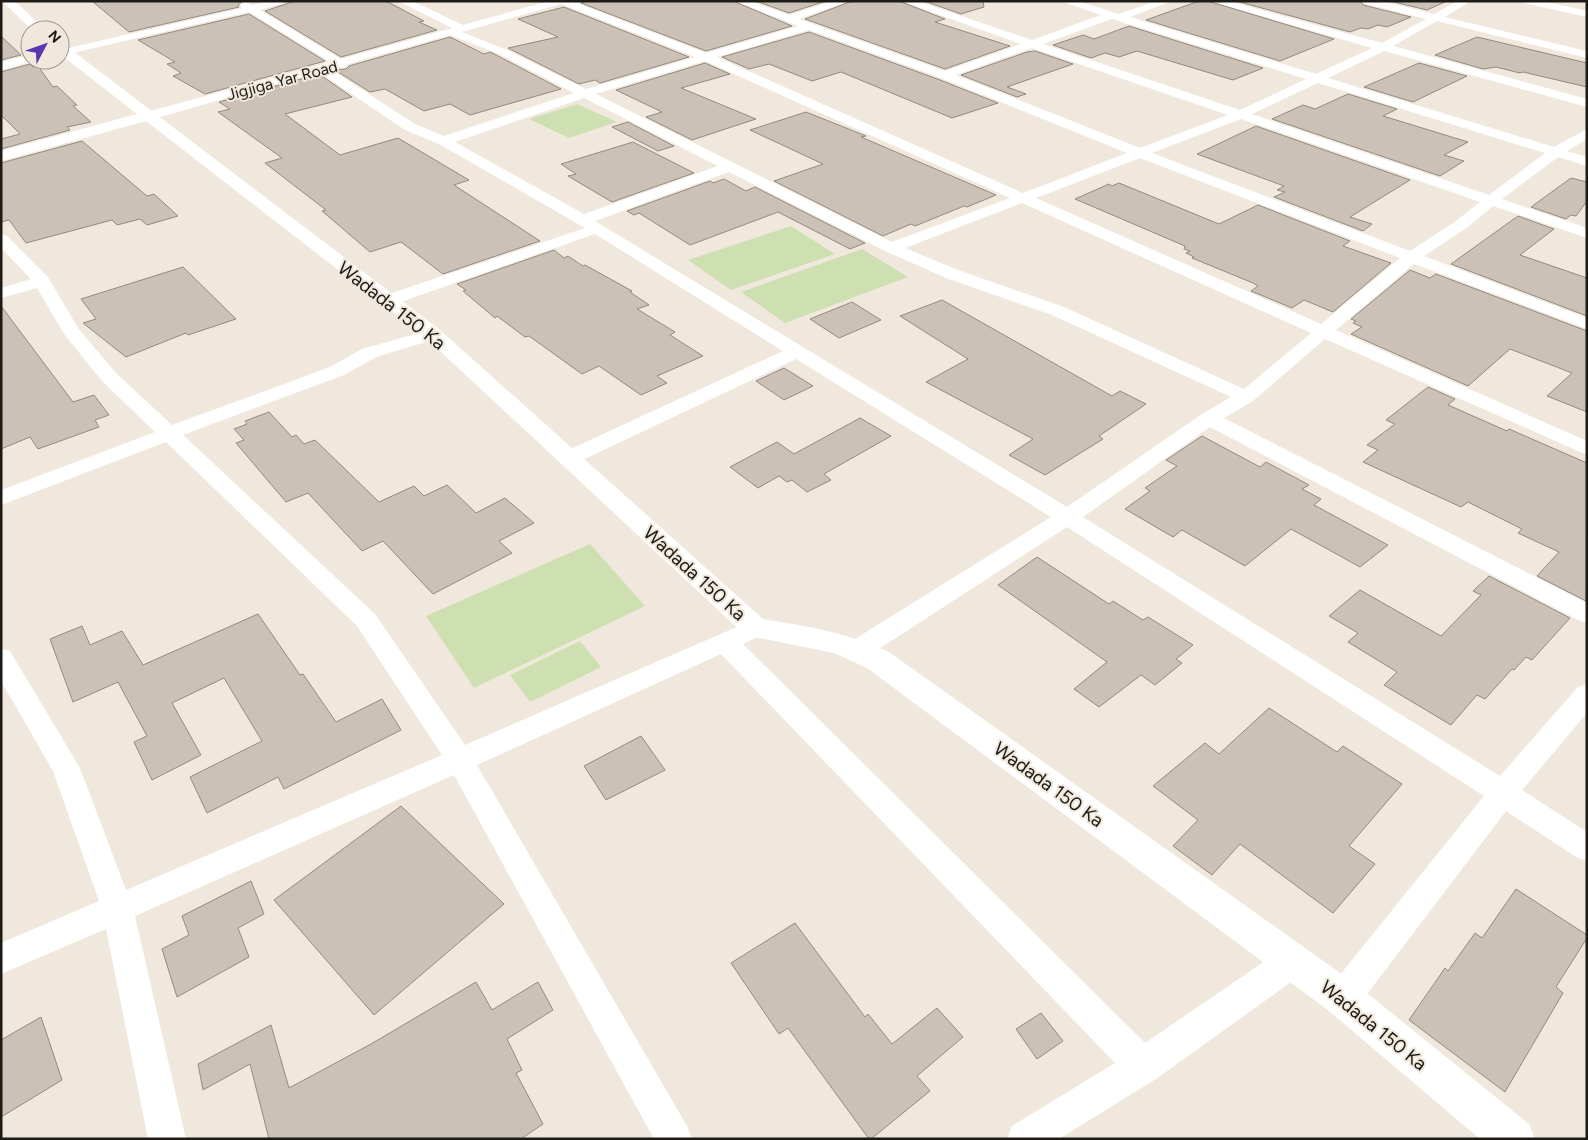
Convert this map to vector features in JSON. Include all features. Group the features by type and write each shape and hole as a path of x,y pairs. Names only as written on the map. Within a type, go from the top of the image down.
{"street":[{"path":"8,1 28,20"},
{"path":"239,1 332,66 410,127 444,141 589,225 1067,518 1587,848"},
{"path":"70,49 284,1"},
{"path":"403,1 891,248 952,274 1058,312 1246,397"},
{"path":"562,1 706,57 1587,448"},
{"name":"Jigjiga Yar Road","path":"1,156 332,66 455,29 562,1"},
{"path":"740,1 946,75 1142,154 1587,324"},
{"path":"790,18 846,1"},
{"path":"906,1 1587,233"},
{"path":"1066,1 1587,162"},
{"path":"946,75 1116,16 1167,1"},
{"path":"1215,1 1587,103"},
{"path":"1367,1 1587,55"},
{"path":"891,248 1142,154 1240,115 1383,47 1466,1"},
{"path":"1528,1 1587,14"},
{"path":"444,141 586,93 810,26"},
{"name":"Wadada 150 Ka","path":"70,57 433,334 756,628 815,638 859,649 878,660 1343,998 1514,1139"},
{"path":"1,66 20,61"},
{"path":"859,649 1067,518 1209,418 1246,397 1412,258 1462,224 1556,152 1587,133"},
{"path":"389,300 589,225 731,166"},
{"path":"1,239 42,281 70,330 109,377 366,620 460,760 674,1139"},
{"path":"1,293 42,281"},
{"path":"1,498 329,374 369,353 433,334"},
{"path":"569,458 796,352"},
{"path":"1209,418 1587,614"},
{"path":"1,959 118,910 756,628"},
{"path":"724,642 1143,1066"},
{"path":"1,658 66,768 118,910 167,1139"},
{"path":"1343,998 1503,793 1587,694"},
{"path":"1024,1139 1143,1066 1293,961"}],"green space":[{"path":"577,104 617,122 569,138 529,119"},
{"path":"791,226 835,254 731,290 688,260"},
{"path":"862,249 908,277 785,323 741,292"},
{"path":"590,544 645,606 474,688 426,616"},
{"path":"580,641 601,667 530,702 510,675"}],"building":[{"path":"92,1 243,1 238,5 239,7 129,32"},
{"path":"295,1 386,1 424,21 419,22 437,30 341,57 265,11"},
{"path":"586,1 733,1 792,26 706,51 581,3"},
{"path":"756,1 826,1 789,13"},
{"path":"852,1 899,1 945,19 935,22 1010,46 945,69 805,19"},
{"path":"924,1 983,1 984,7 961,14"},
{"path":"1199,1 1208,1 1334,39 1280,61 1146,20"},
{"path":"1236,1 1360,1 1363,5 1411,17 1387,27 1378,25 1350,32"},
{"path":"1390,1 1447,1 1427,10"},
{"path":"564,7 689,57 600,83 595,80 579,84 508,48 558,37 518,19"},
{"path":"249,14 325,61 205,94 173,76 181,73 167,64 175,62 138,40"},
{"path":"1129,26 1263,68 1233,80 1137,51 1119,57 1105,53 1091,58 1053,45 1083,35 1094,39"},
{"path":"809,32 998,103 952,118 841,72 812,81 769,64 749,69 722,57"},
{"path":"1,36 20,55 1,60"},
{"path":"450,37 484,54 490,52 561,89 470,115 450,104 424,111 385,89 370,92 335,70 346,69 349,66"},
{"path":"1477,37 1587,63 1587,87 1496,67 1483,69 1435,55"},
{"path":"1035,51 1073,64 1007,87 1026,94 1017,97 961,75 1027,52"},
{"path":"705,63 730,74 681,88 756,119 692,140 646,117 662,112 616,90"},
{"path":"1419,63 1467,76 1413,102 1364,87"},
{"path":"20,67 20,70 41,70 53,87 57,86 77,105 73,106 91,122 67,127 70,130 1,149 1,139 20,134 1,115 1,72"},
{"path":"319,74 352,97 285,114 340,155 398,138 469,180 454,185 540,241 443,274 401,242 370,252 322,211 326,210 265,163 282,158 218,112 230,109 219,102"},
{"path":"1348,94 1397,109 1383,116 1468,142 1444,155 1464,161 1440,176 1272,119 1303,105 1315,109"},
{"path":"806,112 866,136 861,137 996,195 915,226 911,224 883,236 774,181 823,164 750,130"},
{"path":"628,122 674,146 658,151 612,127"},
{"path":"1256,126 1410,180 1350,217 1372,224 1363,231 1274,197 1285,192 1277,190 1284,186 1197,154"},
{"path":"82,141 147,196 154,194 178,216 147,225 140,219 117,225 112,220 26,243 9,220 1,222 1,163"},
{"path":"633,142 694,173 612,202 568,176 576,174 561,164"},
{"path":"1571,178 1587,182 1587,201 1576,216 1571,215 1566,219 1531,207"},
{"path":"724,179 746,191 755,187 865,243 850,249 778,212 690,245 639,213 634,215 627,211 710,181 713,183"},
{"path":"1119,183 1219,224 1258,205 1350,241 1343,246 1391,263 1333,312 1304,300 1292,308 1251,291 1258,286 1253,283 1192,258 1194,257 1186,253 1190,251 1184,249 1185,246 1075,199 1109,184 1112,186"},
{"path":"1518,216 1554,229 1520,255 1587,278 1587,316 1451,264"},
{"path":"554,250 564,258 568,256 583,266 585,265 632,291 630,292 649,305 637,309 675,332 670,335 703,356 657,376 667,383 641,395 599,366 582,374 529,336 525,337 497,316 495,318 463,291 466,290 457,284"},
{"path":"183,267 236,319 188,335 186,333 126,357 83,323 96,319 81,299"},
{"path":"1410,270 1430,278 1436,274 1587,331 1587,412 1547,396 1572,373 1510,349 1468,386 1351,334 1362,327 1353,323 1356,321 1351,319"},
{"path":"942,300 1112,396 1120,391 1146,404 1099,436 1103,439 1045,475 1009,455 1033,439 926,382 968,359 900,316"},
{"path":"852,302 881,320 839,338 810,319"},
{"path":"1,306 73,402 94,395 109,415 95,420 99,427 38,449 30,437 1,449"},
{"path":"784,368 813,386 784,400 756,381"},
{"path":"1428,387 1455,399 1448,405 1587,463 1586,601 1537,576 1559,552 1518,533 1522,529 1468,502 1461,507 1363,462 1378,450 1367,445 1395,424 1386,420"},
{"path":"269,412 292,437 296,435 304,444 315,440 379,502 414,486 424,496 447,485 476,513 505,498 534,523 499,541 512,553 433,594 383,541 362,551 308,493 286,502 236,443 244,440 234,429 247,424 245,421"},
{"path":"860,418 891,436 824,474 831,480 807,492 792,480 787,482 779,476 758,488 730,467 777,442 794,454"},
{"path":"1202,436 1260,467 1266,462 1309,485 1302,489 1321,499 1314,505 1388,545 1360,567 1291,529 1245,566 1182,530 1173,537 1125,509 1150,491 1145,488 1177,466 1166,460"},
{"path":"1037,557 1109,604 1113,601 1143,620 1148,617 1193,645 1176,659 1182,663 1155,685 1141,675 1099,707 1074,689 1107,662 998,585"},
{"path":"1489,576 1570,618 1532,660 1526,657 1514,670 1512,669 1485,699 1477,695 1451,725 1384,685 1397,672 1348,642 1358,633 1329,616 1360,590 1441,636 1481,595 1473,591"},
{"path":"258,614 300,675 303,674 336,722 382,699 401,730 284,789 278,777 207,813 190,777 262,741 224,678 172,703 201,755 152,780 134,742 147,736 118,682 73,702 50,639 82,626 90,645 122,631 143,665"},
{"path":"1269,708 1337,752 1343,746 1402,784 1349,846 1375,864 1333,913 1240,844 1212,875 1173,846 1198,820 1153,786 1205,743 1219,754"},
{"path":"641,736 665,770 606,800 584,766"},
{"path":"401,806 504,904 374,1015 274,900"},
{"path":"251,881 264,914 238,928 249,957 177,997 162,949 189,935 182,916"},
{"path":"1516,889 1587,935 1587,938 1556,987 1563,993 1505,1092 1409,1020 1445,968 1448,971 1475,933 1482,938"},
{"path":"795,923 865,1017 868,1014 892,1044 937,1008 963,1037 917,1076 930,1091 871,1139 869,1139 788,1028 779,1034 731,963"},
{"path":"476,982 492,1010 538,982 553,1010 507,1039 522,1070 516,1073 543,1124 521,1139 269,1139 250,1064 203,1090 198,1064 271,1025 289,1088 371,1044"},
{"path":"1041,1013 1063,1041 1037,1059 1016,1029"},
{"path":"41,1017 62,1080 1,1117 1,1040"}]}
